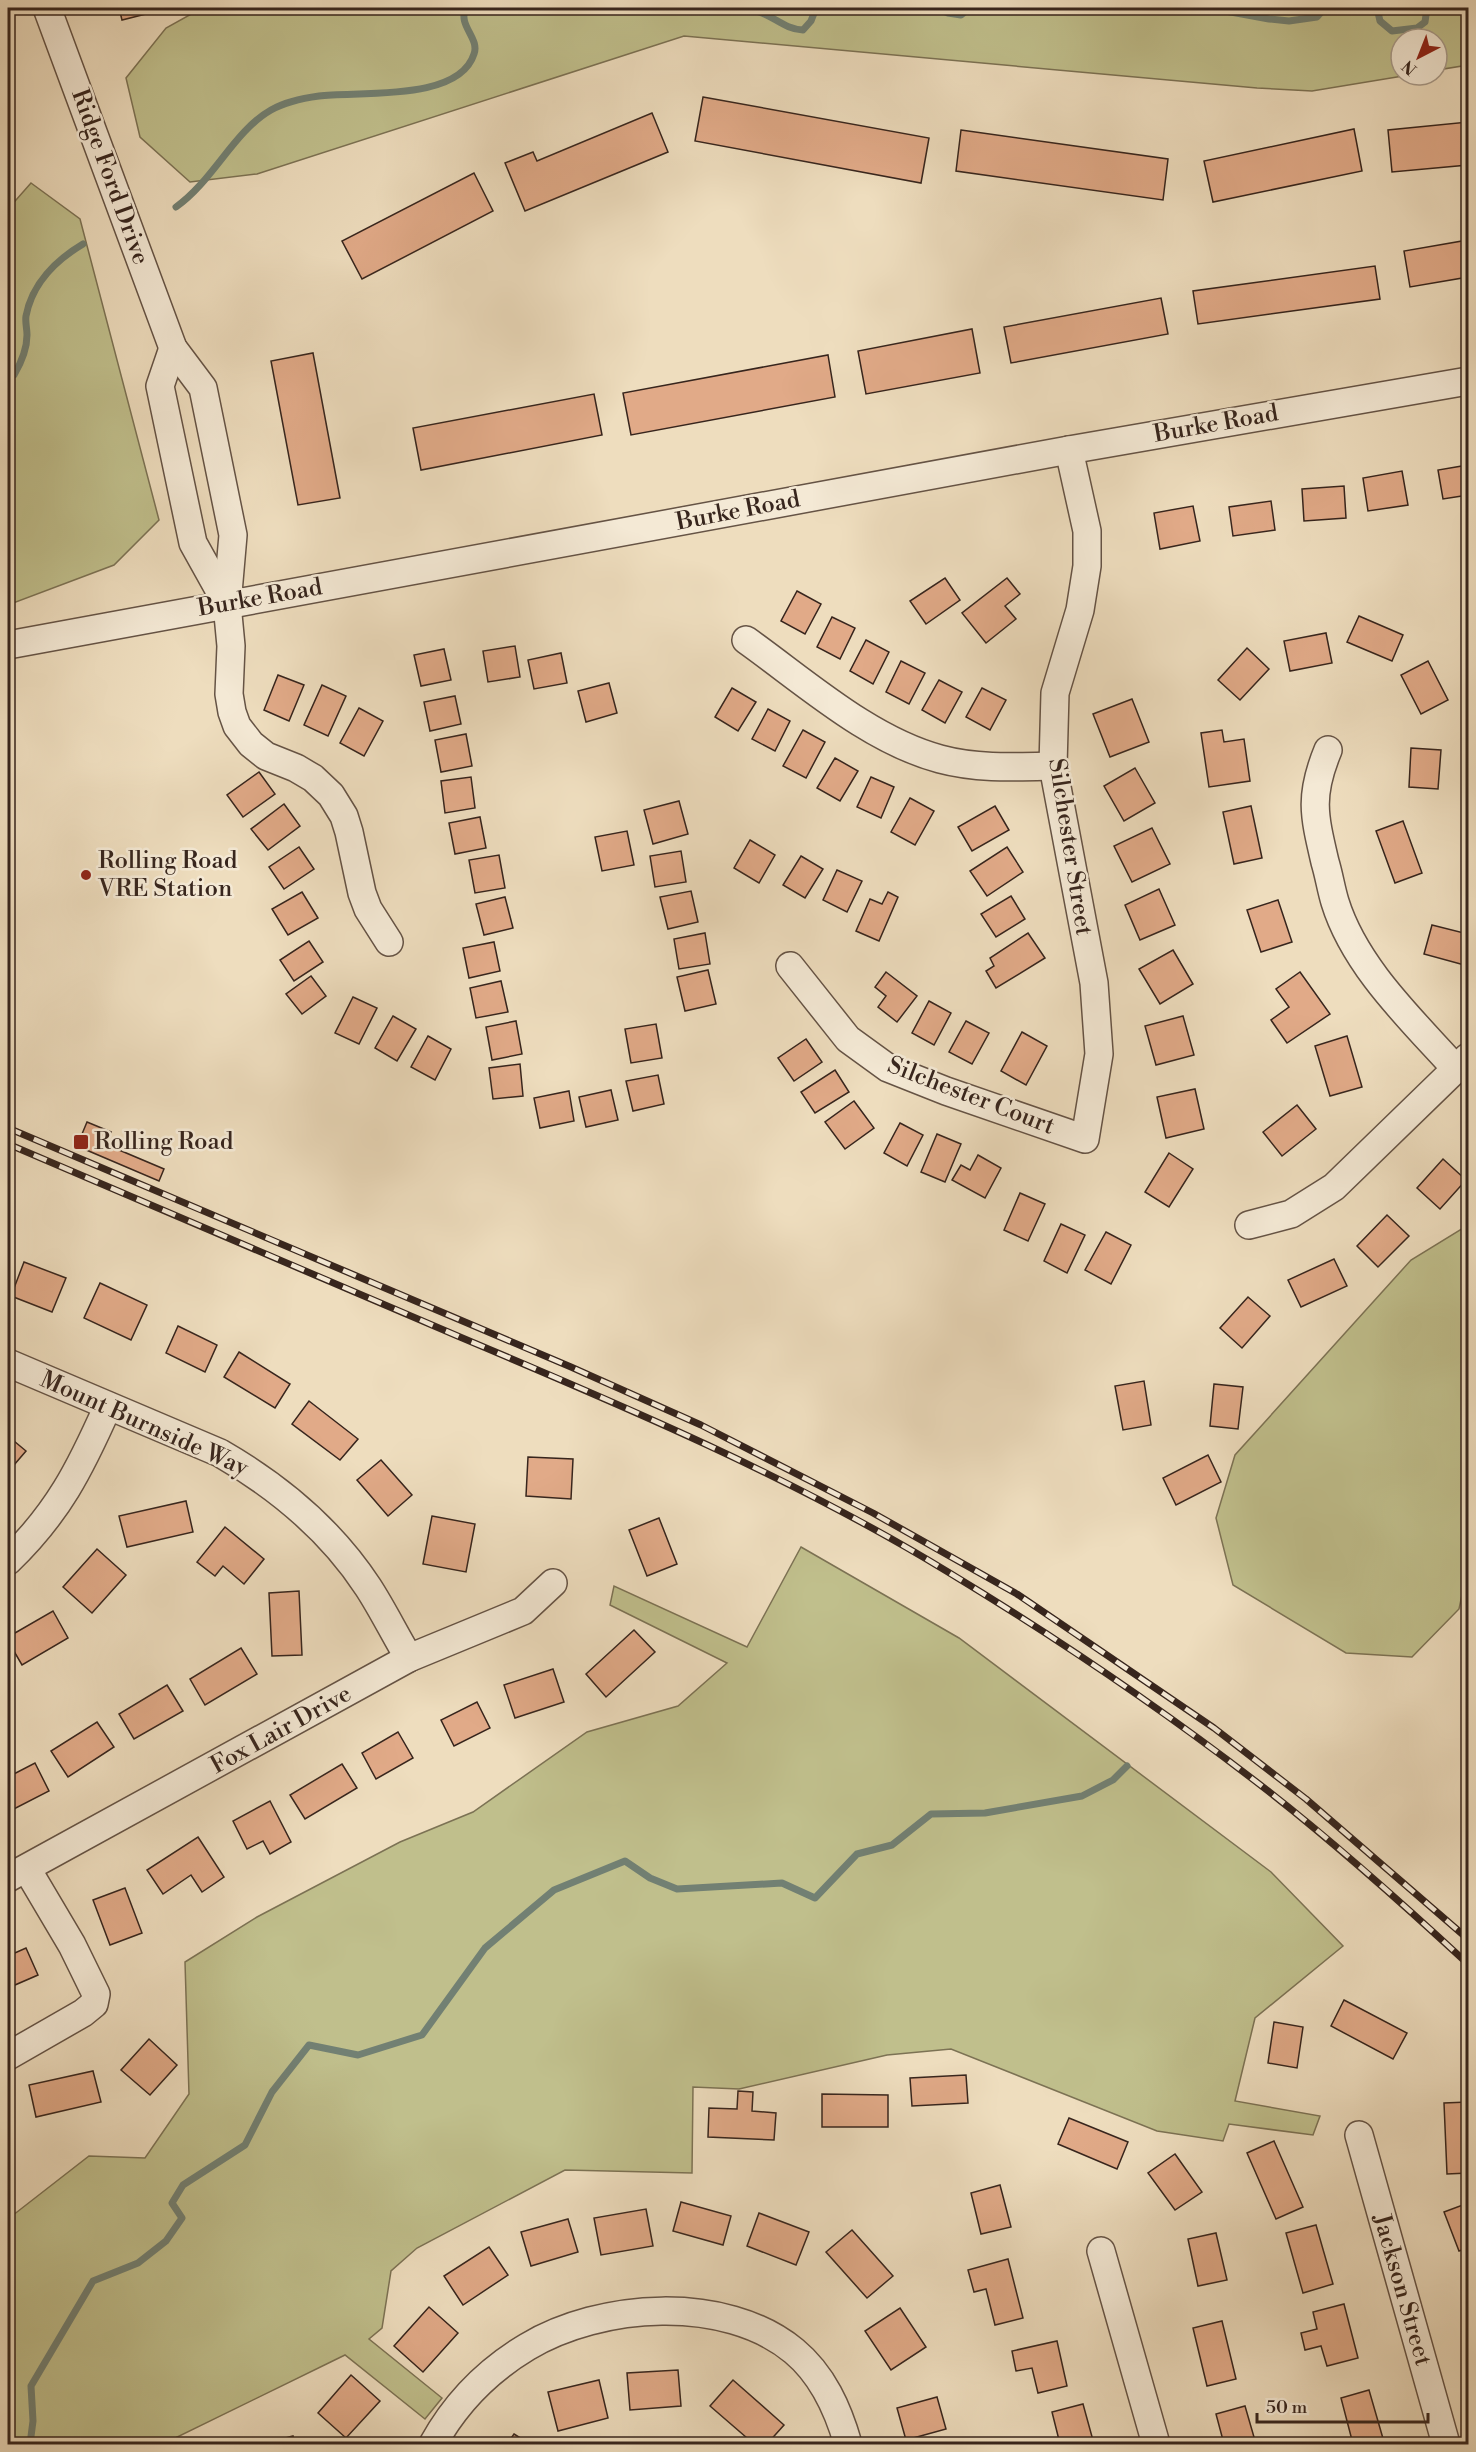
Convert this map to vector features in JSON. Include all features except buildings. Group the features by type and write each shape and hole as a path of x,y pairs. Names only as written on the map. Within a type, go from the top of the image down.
{"street":[{"name":"Ridge Ford Drive","path":"47,8 172,348 203,388 233,535 227,604"},
{"path":"172,348 160,386 193,543 227,604 231,646 229,694 237,726 251,744 266,756 314,778 331,795 344,816 350,832 365,901 389,942"},
{"name":"Burke Road","path":"8,645 1069,450 1468,381"},
{"name":"Silchester Street","path":"1069,450 1087,531 1087,566 1080,610 1055,693 1053,766 1094,983 1099,1054 1085,1139"},
{"path":"746,640 862,723 909,748 941,759 1001,768 1053,766"},
{"path":"1249,1225 1291,1214 1334,1187 1462,1063 1390,997 1351,939 1336,904 1314,818 1317,778 1328,750"},
{"name":"Silchester Court","path":"790,966 848,1039 888,1068 946,1091 1085,1139"},
{"name":"Mount Burnside Way","path":"8,1363 220,1453 252,1472 285,1496 319,1526 348,1558 369,1588 409,1658"},
{"path":"8,1561 33,1536 62,1499 80,1468 108,1406"},
{"name":"Fox Lair Drive","path":"17,1873 409,1658 523,1611 553,1582"},
{"path":"8,2056 83,2013 94,2004 96,1994 77,1955 17,1873"},
{"name":"Jackson Street","path":"1359,2135 1446,2445"},
{"path":"1101,2251 1156,2445"},
{"path":"433,2445 446,2421 468,2395 485,2378 527,2347 571,2327 594,2320 641,2313 669,2312 700,2313 739,2321 767,2333 793,2351 824,2385 840,2417 848,2445"}],"shaded area":[{"path":"202,8 1468,8 1468,65 1449,68 1449,27 1389,27 1389,78 1312,91 1257,88 684,36 257,174 190,182 140,137 126,78 166,28"},
{"path":"31,183 80,219 159,520 114,565 8,605 8,209"},
{"path":"1468,1225 1468,1567 1459,1609 1412,1657 1346,1653 1233,1585 1216,1518 1235,1455 1411,1260"},
{"path":"801,1547 959,1638 1271,1872 1343,1946 1255,2018 1235,2101 1320,2116 1313,2135 1229,2124 1223,2141 1157,2131 951,2049 887,2055 739,2089 693,2087 692,2173 565,2170 417,2248 391,2271 382,2328 369,2339 442,2398 425,2419 345,2355 163,2444 8,2444 8,2219 89,2156 145,2158 189,2094 185,1962 257,1917 400,1842 473,1812 587,1732 678,1706 727,1663 610,1605 614,1586 747,1647"}],"waterway":[{"path":"176,207 201,184 246,130 276,107 313,97 406,91 429,87 449,80 465,69 474,54 474,42 464,20 466,8"},
{"path":"728,8 754,10 787,26 803,30 811,21 816,8"},
{"path":"941,8 948,13 961,15 970,8"},
{"path":"1209,8 1289,21 1317,17 1325,8"},
{"path":"1377,8 1380,21 1392,31 1417,28 1425,22 1427,8"},
{"path":"8,377 14,375 25,351 26,316 29,304 40,283 55,265 83,244"},
{"path":"30,2444 33,2421 31,2386 93,2281 138,2263 166,2241 182,2218 172,2203 183,2185 245,2145 272,2092 309,2045 358,2055 422,2035 485,1948 554,1890 625,1861 650,1878 677,1889 782,1883 815,1898 857,1854 892,1845 931,1814 985,1813 1082,1796 1113,1780 1127,1766"}],"railway":[{"path":"8,1128 571,1367 701,1425 873,1513 1017,1594 1214,1728 1306,1799 1468,1939"},
{"path":"8,1144 647,1417 770,1475 890,1538 1069,1648 1225,1758 1342,1851 1468,1964"}],"place":[{"name":"Rolling Road VRE Station","path":"86,875"},
{"name":"Rolling Road","path":"81,1142"}]}
